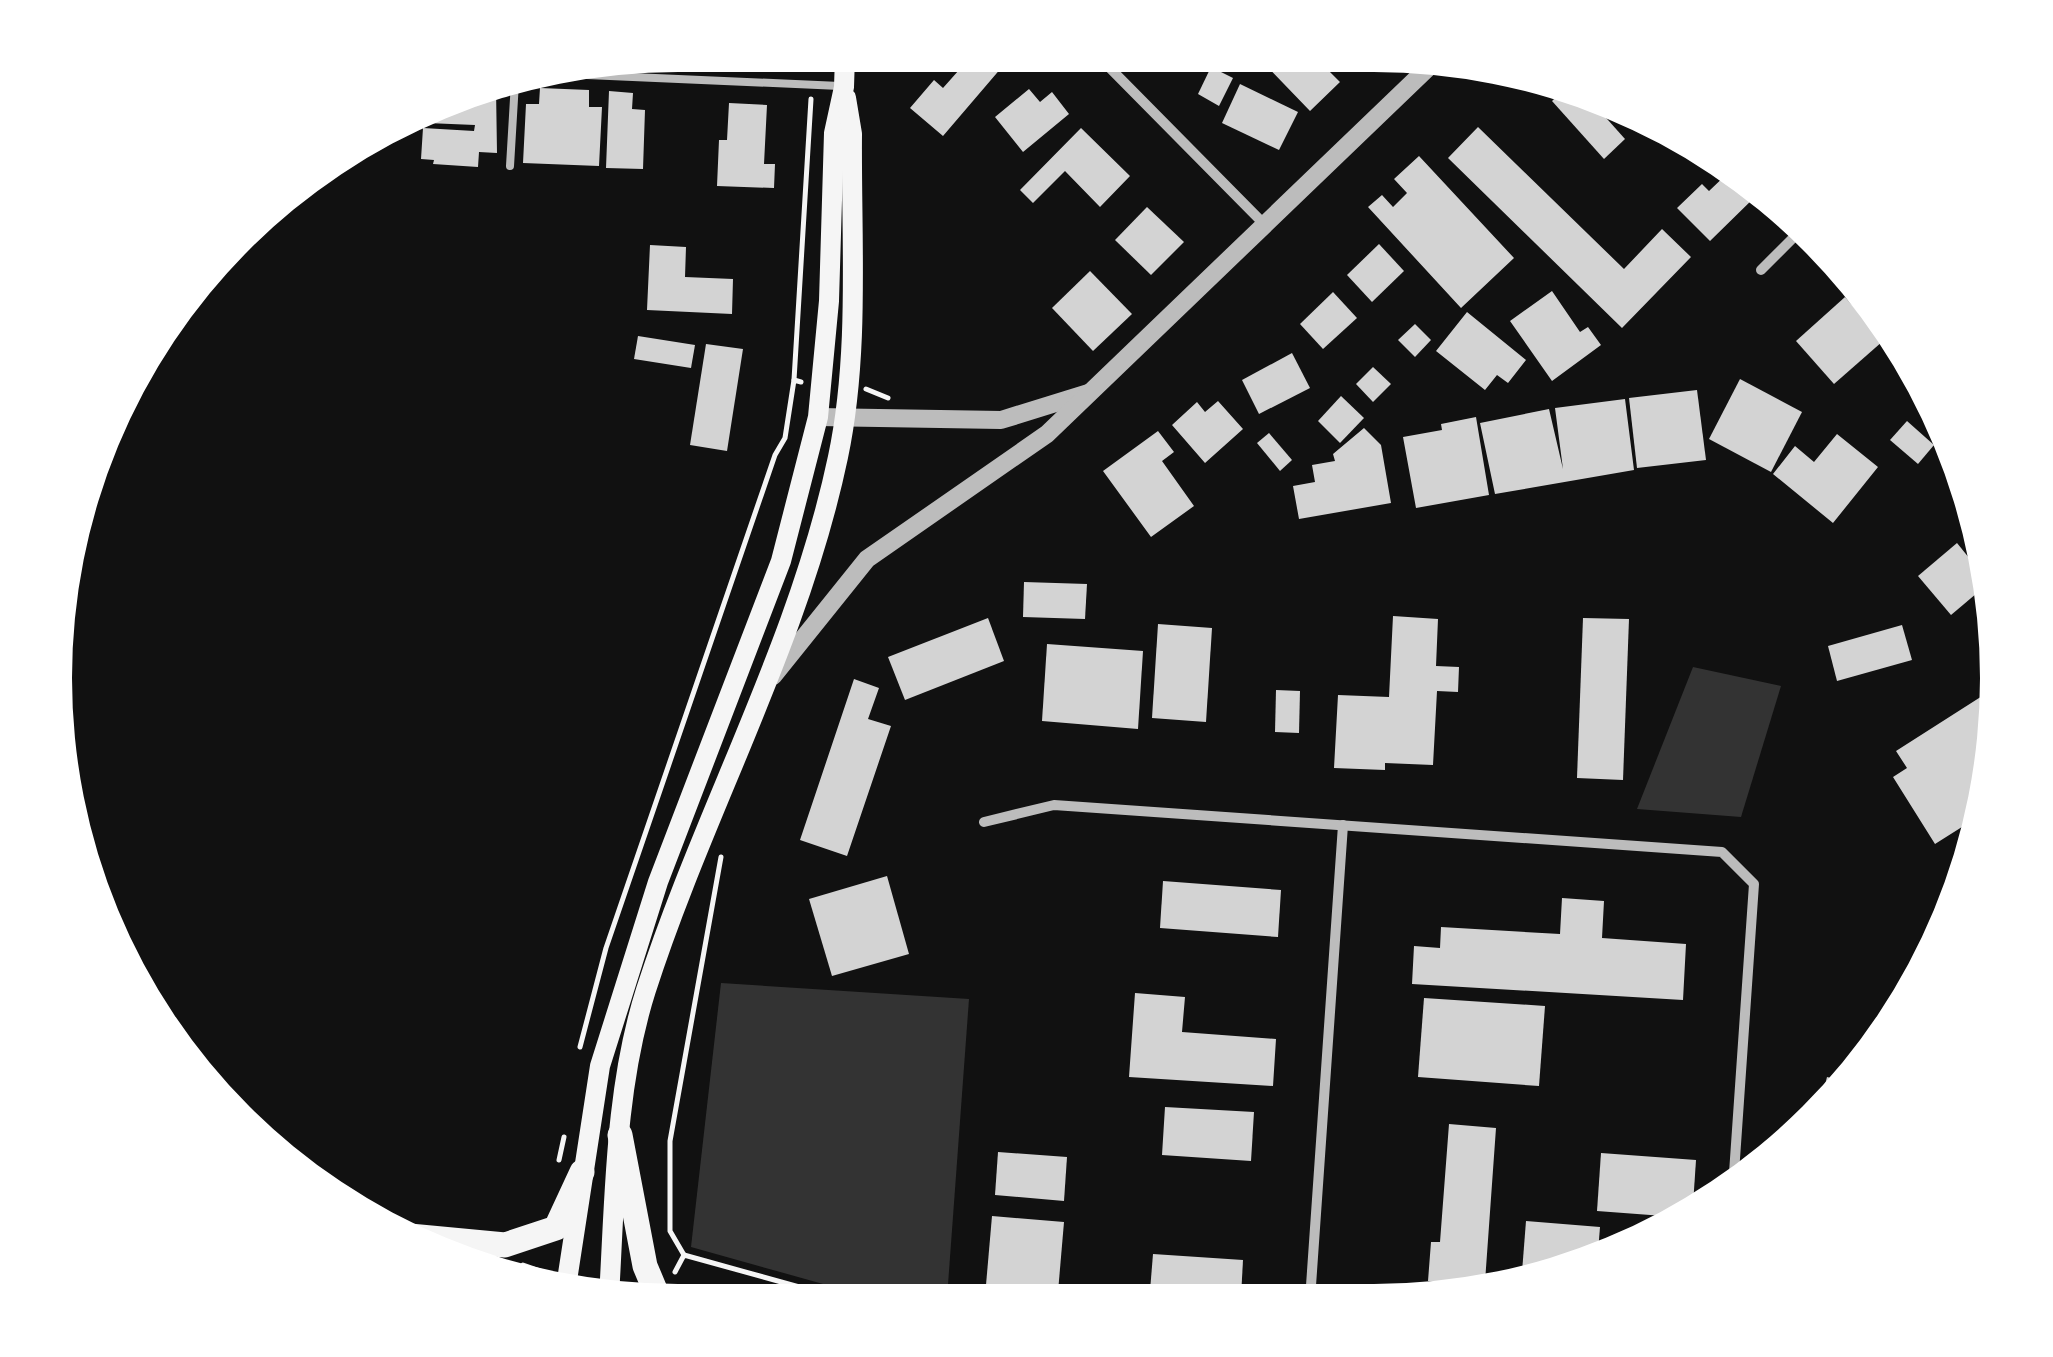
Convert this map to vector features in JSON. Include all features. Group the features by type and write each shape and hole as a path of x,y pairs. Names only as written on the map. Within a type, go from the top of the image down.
{"highway":[{"path":"620,1135 645,1266 663,1284"},
{"path":"454,1241 505,1246 556,1228 582,1172"}],"main road":[{"path":"568,1274 600,1066 658,882 781,561 818,417 829,301 834,132 844,72"},
{"path":"610,1280 620,1135 645,994 806,572 846,417 852,134 844,86"}],"street":[{"path":"1114,72 1266,227"},
{"path":"764,689 867,559 1047,434 1421,75"},
{"path":"1761,270 1792,239"},
{"path":"818,417 1001,420 1093,392"},
{"path":"984,822 1054,805 1722,852 1754,884 1735,1165"},
{"path":"1311,1284 1343,825"}],"lane":[{"path":"616,76 844,86"},
{"path":"510,166 515,95"}],"path":[{"path":"580,1048 612,930 775,455 785,438 794,380 810,106 816,72"},
{"path":"794,380 807,383"},
{"path":"722,853 670,1141 670,1231 684,1255 789,1284"},
{"path":"556,1173 567,1122"},
{"path":"668,1284 684,1255"}],"shaded area":[{"path":"1693,667 1781,686 1741,817 1637,809"},
{"path":"721,983 969,999 948,1284 823,1284 691,1247"}],"building":[{"path":"957,72 998,72 943,136 910,108 934,80 943,88"},
{"path":"1209,72 1233,78 1219,106 1198,94"},
{"path":"1272,72 1330,72 1340,82 1310,111"},
{"path":"1240,84 1298,112 1279,150 1222,123"},
{"path":"540,89 589,90 589,107 602,107 599,166 523,163 526,104 539,104"},
{"path":"1029,89 1040,102 1052,92 1069,114 1023,152 995,117"},
{"path":"609,91 633,93 632,109 645,110 643,169 606,168"},
{"path":"496,101 497,153 479,152 478,167 433,164 434,160 421,159 423,129 474,131 475,125 437,123"},
{"path":"1552,101 1608,120 1625,139 1604,159"},
{"path":"729,103 767,105 764,164 775,164 774,188 717,186 719,140 727,140"},
{"path":"1478,127 1624,269 1662,229 1691,257 1622,328 1448,158"},
{"path":"1081,128 1130,176 1100,207 1065,171 1033,203 1020,190"},
{"path":"1419,156 1514,258 1461,308 1368,207 1382,195 1393,207 1407,193 1394,179"},
{"path":"1719,181 1749,203 1710,241 1677,208 1702,184 1709,191"},
{"path":"1147,207 1184,242 1151,275 1115,240"},
{"path":"1379,244 1404,271 1372,302 1347,275"},
{"path":"650,245 686,247 685,277 733,279 732,314 647,310"},
{"path":"1090,271 1132,314 1093,351 1052,308"},
{"path":"1552,291 1580,332 1588,327 1601,345 1552,381 1510,321"},
{"path":"1333,292 1357,318 1323,349 1300,324"},
{"path":"1845,297 1879,344 1834,384 1796,341"},
{"path":"1467,312 1526,360 1508,383 1497,375 1485,390 1436,351"},
{"path":"1415,324 1431,340 1415,357 1398,340"},
{"path":"638,336 695,345 691,368 634,359"},
{"path":"706,344 743,349 727,451 690,445"},
{"path":"1292,353 1310,388 1259,414 1242,380"},
{"path":"1373,367 1391,384 1373,402 1356,384"},
{"path":"1740,379 1802,412 1771,472 1709,439"},
{"path":"1697,390 1706,460 1637,468 1629,398"},
{"path":"1341,396 1364,418 1340,443 1318,421"},
{"path":"1625,399 1634,470 1495,494 1480,423 1549,409 1563,469 1555,408"},
{"path":"1218,401 1243,429 1205,463 1172,425 1197,402 1205,412"},
{"path":"1476,417 1489,495 1416,508 1403,437 1442,430 1441,424"},
{"path":"1907,421 1933,446 1918,464 1890,440"},
{"path":"1364,428 1381,445 1391,503 1299,519 1293,486 1315,482 1312,465 1335,461 1333,454"},
{"path":"1158,431 1174,452 1162,461 1194,506 1151,537 1103,471"},
{"path":"1269,433 1292,460 1280,471 1257,443"},
{"path":"1837,434 1878,467 1833,523 1773,474 1795,446 1814,462"},
{"path":"1957,543 1968,557 1974,595 1951,615 1918,576"},
{"path":"1024,582 1087,584 1085,619 1023,617"},
{"path":"1393,616 1438,619 1436,666 1459,667 1458,692 1437,691 1433,765 1385,763 1385,770 1334,768 1338,695 1389,697"},
{"path":"988,618 1004,661 905,700 888,657"},
{"path":"1583,618 1629,619 1623,780 1577,778"},
{"path":"1158,624 1212,628 1206,722 1152,718"},
{"path":"1902,625 1912,660 1837,681 1828,646"},
{"path":"1047,644 1143,651 1138,729 1042,721"},
{"path":"854,679 879,688 868,719 891,726 847,856 800,840"},
{"path":"1276,690 1300,691 1299,733 1275,732"},
{"path":"1980,698 1975,758 1962,827 1935,844 1893,777 1907,768 1896,751"},
{"path":"887,876 909,954 832,976 809,899"},
{"path":"1163,881 1281,890 1278,937 1160,928"},
{"path":"1562,898 1604,901 1602,938 1686,944 1683,1000 1412,984 1414,946 1440,948 1441,927 1560,934"},
{"path":"1135,993 1185,997 1182,1032 1276,1039 1273,1086 1129,1077"},
{"path":"1424,998 1545,1006 1539,1086 1418,1077"},
{"path":"1165,1107 1254,1112 1251,1161 1162,1155"},
{"path":"1449,1124 1496,1128 1486,1274 1428,1281 1431,1242 1440,1242"},
{"path":"998,1152 1067,1157 1064,1201 995,1195"},
{"path":"1601,1153 1696,1160 1694,1193 1655,1215 1597,1211"},
{"path":"992,1216 1064,1222 1059,1284 986,1284"},
{"path":"1526,1221 1600,1227 1599,1241 1522,1266"},
{"path":"1153,1254 1243,1260 1242,1284 1151,1284"}]}
